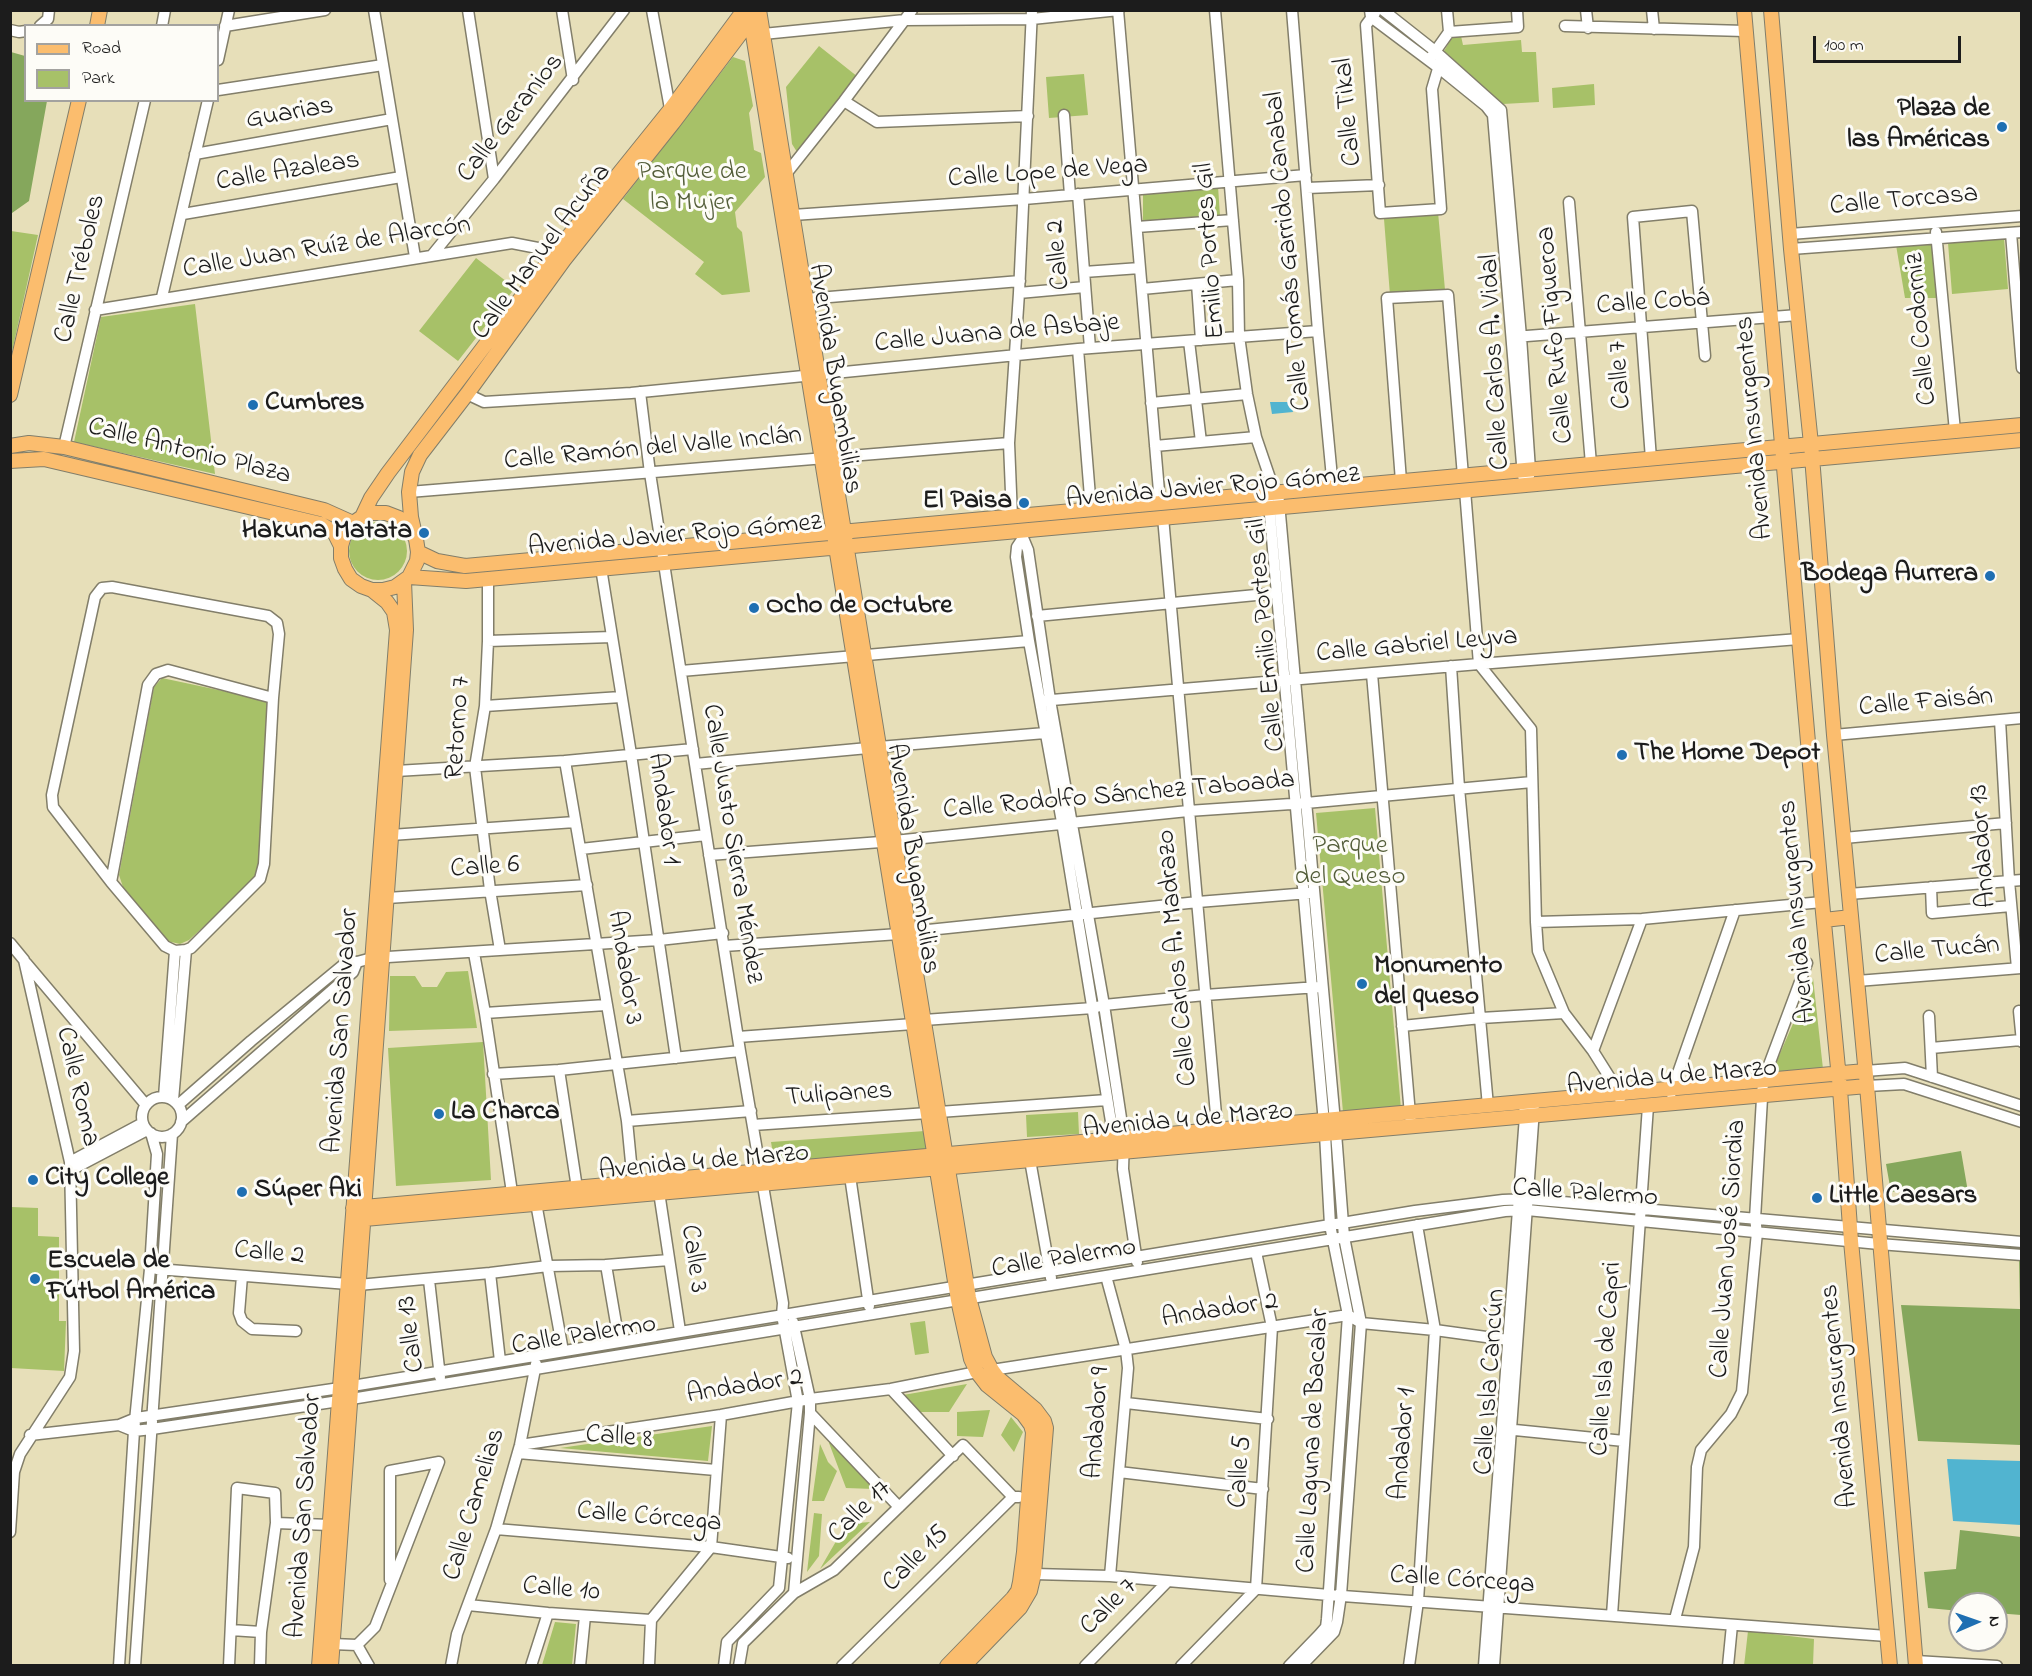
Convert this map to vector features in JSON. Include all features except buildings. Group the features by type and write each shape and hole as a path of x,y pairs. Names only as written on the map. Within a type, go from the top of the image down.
{"main road":[{"name":"Avenida Insurgentes","path":"1744,10 1890,1665"},
{"name":"Avenida Insurgentes","path":"1771,10 1791,249 1812,451 1834,735 1867,1086 1916,1663"},
{"name":"Calle Manuel Acuña","path":"358,520 388,473 752,12"},
{"name":"Avenida Bugambilias","path":"752,12 763,34 781,176 793,215 806,299 813,375"},
{"name":"Avenida Bugambilias","path":"752,12 781,176 963,1292 971,1359 987,1385 1023,1414 1031,1425 1033,1440 1029,1496 1030,1553 1034,1574 1030,1591 1020,1608 964,1665"},
{"path":"10,395 79,102"},
{"name":"Calle Manuel Acuña","path":"417,545 409,492 412,472 420,455 467,394 560,256"},
{"name":"Avenida Javier Rojo Gómez","path":"1273,497 1465,490 1812,451 1955,431 2022,425"},
{"name":"Avenida Javier Rojo Gómez","path":"1812,451 2022,440"},
{"name":"Calle Antonio Plaza","path":"10,446 29,443 64,447 358,520"},
{"name":"Avenida Javier Rojo Gómez","path":"417,545 437,561 465,566 662,548 840,539 1022,534 1162,510 1333,488 1651,459 1783,454"},
{"name":"Calle Antonio Plaza","path":"10,461 44,459 321,524 334,532 341,546"},
{"name":"Avenida Javier Rojo Gómez","path":"407,579 466,580 664,562 1091,509 1162,510"},
{"path":"372,513 386,513 399,518 410,527 417,545 417,561 407,579 395,587 383,590 372,590 351,579 341,558 341,546 345,533 358,520 372,513"},
{"path":"465,566 466,580"},
{"name":"Avenida San Salvador","path":"377,959 387,898 406,630 407,579"},
{"name":"Avenida San Salvador","path":"331,1665 345,1393 377,959 397,623 394,612 387,602 372,590"},
{"path":"1824,920 1851,918"},
{"name":"Avenida 4 de Marzo","path":"513,1199 536,1203 659,1192 762,1177 1621,1101 1671,1089 1865,1071"},
{"name":"Avenida 4 de Marzo","path":"1621,1101 1648,1106 1867,1086"},
{"name":"Avenida 4 de Marzo","path":"1411,1120 1488,1106 1529,1109"},
{"name":"Avenida 4 de Marzo","path":"358,1214 513,1199 577,1188 633,1183 762,1177 850,1176 941,1161 1030,1160 1119,1145"},
{"name":"Avenida Bugambilias","path":"947,1665 1013,1598 1020,1582 1030,1553 1046,1428 1041,1415 992,1370 985,1357 963,1292"},
{"name":"Avenida San Salvador","path":"319,1665 330,1525 345,1393"}],"street":[{"path":"42,24 48,19 50,10"},
{"path":"219,55 229,10"},
{"path":"225,27 325,10"},
{"path":"374,10 415,257"},
{"path":"468,10 494,179"},
{"path":"562,10 573,80"},
{"name":"Calle Geranios","path":"433,254 573,80 624,10"},
{"path":"652,10 671,117"},
{"path":"781,176 844,101 912,10"},
{"path":"763,34 905,20 1118,10"},
{"name":"Calle Carlos A. Madrazo","path":"1118,10 1132,190 1172,604 1188,811 1218,1137"},
{"name":"Emilio Portes Gil","path":"1215,10 1238,280 1239,336 1256,437 1273,497"},
{"name":"Calle Tomás Garrido Canabal","path":"1292,10 1333,488"},
{"name":"Calle Carlos A. Vidal","path":"1383,10 1501,110 1526,484"},
{"path":"1439,68 1435,56 1449,32 1447,10"},
{"path":"1449,32 1518,27 1517,10"},
{"path":"1586,10 1588,28"},
{"path":"1652,10 1654,29"},
{"name":"Calle Carlos A. Vidal","path":"1373,13 1435,56"},
{"name":"Calle Tikal","path":"1373,13 1366,25 1380,213 1441,209 1431,89 1439,68"},
{"path":"1012,517 1009,443 1020,281 1032,15"},
{"path":"1565,26 1745,31"},
{"path":"219,90 383,64"},
{"name":"Calle Carlos A. Vidal","path":"1439,68 1486,106 1492,115 1516,337"},
{"path":"844,101 877,122 1028,116"},
{"name":"Calle Tréboles","path":"64,447 145,102"},
{"path":"162,297 208,102"},
{"name":"Calle 2","path":"1064,115 1084,272 1090,348"},
{"name":"Guarias","path":"195,154 392,119"},
{"name":"Calle Lope de Vega","path":"793,215 1024,199 1306,175"},
{"name":"Calle Azaleas","path":"183,214 401,177"},
{"path":"1307,188 1379,185"},
{"name":"Calle Rufo Figueroa","path":"1569,202 1591,464"},
{"name":"Calle 7","path":"1651,459 1633,217 1692,211 1702,322"},
{"name":"Calle Torcasa","path":"1790,234 2022,216"},
{"path":"1137,227 1233,220"},
{"name":"Calle Codorniz","path":"1935,223 1955,431"},
{"path":"2017,232 2022,368"},
{"name":"Calle Torcasa","path":"1791,249 2017,232"},
{"name":"Calle Juan Ruíz de Alarcón","path":"95,310 162,297 512,243 560,256"},
{"path":"1084,272 1140,268"},
{"path":"1142,289 1238,280"},
{"path":"806,299 1020,281"},
{"path":"1197,284 1201,340"},
{"path":"1019,292 1085,287"},
{"path":"1401,481 1387,298 1448,295 1463,476"},
{"name":"Calle Cobá","path":"1516,337 1798,315"},
{"path":"1702,322 1705,356"},
{"name":"Calle Juana de Asbaje","path":"467,394 484,402 640,392 1078,349 1318,331"},
{"path":"1189,341 1201,442"},
{"path":"1078,349 1091,509"},
{"name":"Calle Justo Sierra Méndez","path":"640,392 650,473 740,1051 789,1327"},
{"path":"1151,403 1247,394"},
{"path":"1155,446 1256,437"},
{"name":"Calle Ramón del Valle Inclán","path":"409,492 1009,443"},
{"path":"1465,490 1479,664 1531,729 1538,951 1564,1012 1593,1051 1621,1101"},
{"name":"Calle Emilio Portes Gil","path":"1273,497 1277,593 1290,681"},
{"name":"Calle Emilio Portes Gil","path":"1273,497 1330,1127"},
{"path":"1022,534 1028,550 1037,616 1045,701 1045,733 1068,822"},
{"path":"1022,534 1017,546 1016,557 1029,641 1045,701 1068,822 1107,1100 1119,1145"},
{"name":"Andador 1","path":"601,568 676,1058"},
{"name":"Retorno 7","path":"488,578 485,706 475,766 490,890 500,950"},
{"path":"112,587 268,616 277,622 279,634 273,698 264,864 260,879 191,948 181,951 165,946 111,882 53,807 52,795 95,597 102,588 112,587"},
{"path":"1037,616 1277,593"},
{"path":"488,641 612,637"},
{"name":"Calle Gabriel Leyva","path":"1045,701 1799,639"},
{"path":"681,671 1029,641"},
{"path":"1451,666 1459,788 1488,1106"},
{"path":"111,882 148,685 156,674 168,670 273,698"},
{"path":"1372,674 1411,1120"},
{"path":"485,706 621,697"},
{"name":"Calle Faisán","path":"1834,735 2022,718"},
{"name":"Andador 13","path":"2000,720 2009,881 2019,968"},
{"path":"695,764 1045,733"},
{"path":"396,771 565,761 693,749"},
{"name":"Andador 3","path":"565,761 627,1121 633,1183"},
{"name":"Calle Rodolfo Sánchez Taboada","path":"709,855 889,841 1068,822 1532,782"},
{"path":"391,836 575,822"},
{"path":"1844,838 2006,823"},
{"path":"581,849 706,835"},
{"path":"1849,894 2022,880"},
{"name":"Calle 6","path":"387,898 587,885"},
{"path":"1930,887 1932,913 2011,906"},
{"path":"724,945 904,933 1082,913 1309,893"},
{"path":"1536,922 1642,919 1822,902"},
{"path":"1670,1104 1671,1089 1735,910"},
{"path":"1082,913 1104,1005 1119,1145 1139,1271"},
{"path":"1593,1051 1642,919"},
{"path":"172,1101 251,1041 348,961 659,940 723,933"},
{"name":"Calle Roma","path":"10,943 146,1105"},
{"path":"172,1101 181,951"},
{"path":"474,953 513,1199"},
{"name":"Calle Roma","path":"10,1532 14,1472 20,1454 30,1435 70,1377 74,1351 70,1166 24,960"},
{"path":"135,1665 172,1134 181,1122 353,972 357,962"},
{"path":"1763,1081 1807,963"},
{"name":"Calle Tucán","path":"1857,981 2019,968"},
{"path":"738,1037 1317,987"},
{"path":"485,1013 606,1005"},
{"path":"1931,1048 2021,1041 2019,1011"},
{"path":"1402,1026 1564,1012"},
{"path":"1929,1016 1932,1077"},
{"path":"493,1074 559,1070 740,1051"},
{"name":"Avenida 4 de Marzo","path":"1865,1071 1905,1068 2022,1106"},
{"path":"559,1070 577,1188"},
{"name":"Calle Juan José Siordia","path":"1675,1619 1694,1547 1697,1467 1701,1450 1731,1414 1743,1392 1756,1232 1763,1081"},
{"name":"Avenida 4 de Marzo","path":"1867,1086 1904,1083 2022,1122"},
{"path":"119,1665 134,1431 150,1269 157,1154 143,1111 146,1105 154,1099 172,1101 181,1110 181,1122"},
{"name":"Tulipanes","path":"753,1125 1107,1100"},
{"name":"Calle Isla de Capri","path":"1612,1615 1648,1106"},
{"name":"Calle Isla Cancún","path":"1484,1665 1493,1607 1529,1109"},
{"path":"627,1121 751,1111"},
{"name":"Calle Laguna de Bacalar","path":"1289,1665 1326,1627 1329,1595 1348,1315 1338,1238 1343,1223 1330,1127"},
{"name":"Calle Laguna de Bacalar","path":"1301,1665 1334,1632 1337,1622 1341,1595 1361,1323 1338,1238 1330,1225 1330,1127"},
{"path":"70,1166 147,1129"},
{"path":"147,1129 162,1137 172,1134"},
{"path":"1030,1160 1052,1284"},
{"path":"850,1176 870,1314"},
{"name":"Calle 3","path":"659,1192 680,1331"},
{"path":"536,1203 563,1351"},
{"name":"Calle Palermo","path":"119,1425 134,1431 152,1429 345,1393 439,1371 680,1331 785,1310 868,1300 1052,1284 1505,1211 1523,1205 1641,1221 1756,1232 1851,1234"},
{"name":"Calle Palermo","path":"30,1435 119,1425 136,1418 441,1383 870,1314 1049,1271 1415,1211 1523,1205 1641,1209 1755,1219 2022,1256"},
{"name":"Calle Isla Cancún","path":"1506,1430 1508,1340 1523,1205"},
{"name":"Andador 1","path":"1409,1665 1418,1600 1435,1330 1417,1225"},
{"name":"Calle Palermo","path":"1879,1237 2022,1242"},
{"name":"Calle 5","path":"1256,1252 1272,1328 1257,1589"},
{"path":"353,1285 429,1280 548,1266 606,1265 669,1260"},
{"path":"606,1265 619,1341"},
{"name":"Calle 2","path":"150,1269 353,1285"},
{"path":"490,1274 500,1361"},
{"path":"242,1275 239,1313 242,1321 252,1329 296,1331"},
{"name":"Andador 9","path":"1106,1276 1126,1350 1128,1368 1110,1576"},
{"name":"Calle 13","path":"429,1280 441,1383"},
{"path":"1348,1315 1361,1323 1508,1340"},
{"name":"Andador 2","path":"992,1370 1348,1315"},
{"path":"789,1327 810,1399 794,1593"},
{"path":"724,1665 727,1642 779,1588 798,1402 789,1327"},
{"name":"Calle Camelias","path":"451,1665 457,1634 496,1528 519,1449 536,1368 536,1355"},
{"name":"Andador 2","path":"519,1449 810,1399 891,1389 977,1372"},
{"path":"891,1389 953,1456"},
{"path":"1126,1403 1268,1419"},
{"path":"810,1413 899,1507"},
{"path":"649,1665 651,1620 711,1547 721,1415"},
{"path":"1506,1430 1624,1442"},
{"name":"Calle 17","path":"739,1665 743,1643 794,1593 834,1570 963,1445 1012,1497"},
{"name":"Calle 8","path":"519,1449 716,1470"},
{"path":"332,1644 357,1645 375,1627 439,1462 390,1471 390,1586"},
{"path":"1119,1472 1263,1490"},
{"path":"229,1665 237,1488 275,1492 276,1523 261,1632 260,1665"},
{"path":"1012,1497 1029,1496"},
{"name":"Calle 15","path":"842,1665 1012,1497"},
{"path":"276,1523 330,1525"},
{"name":"Calle Córcega","path":"496,1528 711,1547 797,1559"},
{"name":"Calle Córcega","path":"1034,1574 1110,1576 1329,1595 1887,1636"},
{"name":"Calle 7","path":"1085,1665 1167,1582"},
{"path":"1181,1665 1257,1589"},
{"name":"Calle 10","path":"468,1605 651,1620"},
{"name":"Calle Isla Cancún","path":"1493,1607 1494,1665"},
{"path":"531,1665 548,1613"},
{"path":"580,1665 585,1616"},
{"path":"1728,1665 1732,1625"},
{"path":"231,1630 261,1632"},
{"path":"357,1645 369,1665"},
{"path":"1916,1663 1997,1665"}],"green space":[{"path":"1453,36 1461,36 1463,45 1521,40 1522,52 1536,52 1539,102 1503,104 1444,51"},
{"path":"819,46 858,77 797,152 792,144 786,87"},
{"path":"11,52 24,56 24,102 47,102 29,201 10,213"},
{"name":"Parque de la Mujer","path":"733,57 745,61 753,106 749,113 754,150 761,153 765,177 735,212 737,227 742,232 750,292 722,295 695,274 704,262 623,199"},
{"path":"1084,74 1088,115 1049,118 1046,77"},
{"path":"1594,84 1595,105 1553,108 1552,88"},
{"path":"1218,186 1220,216 1143,222 1143,194"},
{"path":"1438,212 1445,290 1390,295 1384,219"},
{"path":"10,231 38,235 11,356"},
{"path":"2004,238 2008,289 1952,294 1948,243"},
{"path":"1934,243 1939,298 1905,298 1896,245"},
{"path":"476,258 515,288 458,361 419,331"},
{"path":"195,304 215,474 74,442 101,317"},
{"path":"372,522 384,522 399,530 407,545 407,557 399,572 384,580 372,580 357,572 349,557 349,545 357,530"},
{"path":"162,678 270,701 258,871 255,880 189,940 180,944 167,941 123,887 119,875 154,687"},
{"name":"Parque del Queso","path":"1375,808 1401,1109 1343,1112 1316,813"},
{"path":"468,971 477,1028 389,1031 390,976 415,976 422,987 437,987 446,972"},
{"path":"1813,978 1823,1069 1771,1074"},
{"name":"La Charca","path":"483,1042 491,1180 396,1186 388,1048"},
{"path":"1078,1112 1079,1134 1027,1137 1026,1115"},
{"path":"925,1131 928,1153 775,1166 771,1142"},
{"path":"1961,1151 1968,1192 1914,1201 1911,1189 1891,1192 1886,1164"},
{"name":"Escuela de Fútbol América","path":"11,1207 38,1208 38,1236 59,1237 59,1321 66,1321 64,1371 11,1368"},
{"path":"2019,1259 2021,1259 2021,1445 1918,1441 1901,1305 2020,1309"},
{"path":"925,1321 929,1353 915,1355 910,1323"},
{"path":"967,1384 949,1412 920,1412 903,1395"},
{"path":"990,1410 983,1437 957,1436 957,1412"},
{"path":"1011,1417 1023,1432 1014,1452 1001,1435"},
{"path":"712,1426 708,1461 560,1448"},
{"path":"830,1441 874,1489 846,1488"},
{"path":"820,1444 828,1462 837,1471 824,1501 812,1501"},
{"path":"814,1513 822,1514 819,1556 807,1572"},
{"path":"870,1522 820,1569 846,1524"},
{"path":"1960,1530 2021,1537 2021,1615 2008,1614 2008,1592 1948,1592 1948,1610 1928,1608 1924,1572 1956,1569"},
{"path":"555,1622 576,1624 572,1665 542,1665"},
{"path":"1748,1631 1814,1639 1813,1665 1744,1666"}],"water":[{"path":"1270,402 1291,402 1293,412 1272,414"},
{"path":"1947,1459 2021,1461 2021,1525 1953,1521"}],"place":[{"name":"Plaza de las Américas","path":"2002,127"},
{"name":"Cumbres","path":"253,405"},
{"name":"El Paisa","path":"1024,503"},
{"name":"Hakuna Matata","path":"424,533"},
{"name":"Bodega Aurrera","path":"1990,576"},
{"name":"Ocho de Octubre","path":"754,608"},
{"name":"The Home Depot","path":"1622,755"},
{"name":"Monumento del queso","path":"1362,984"},
{"name":"La Charca","path":"439,1114"},
{"name":"City College","path":"33,1180"},
{"name":"Súper Aki","path":"242,1192"},
{"name":"Little Caesars","path":"1817,1198"},
{"name":"Escuela de Fútbol América","path":"35,1279"}]}
